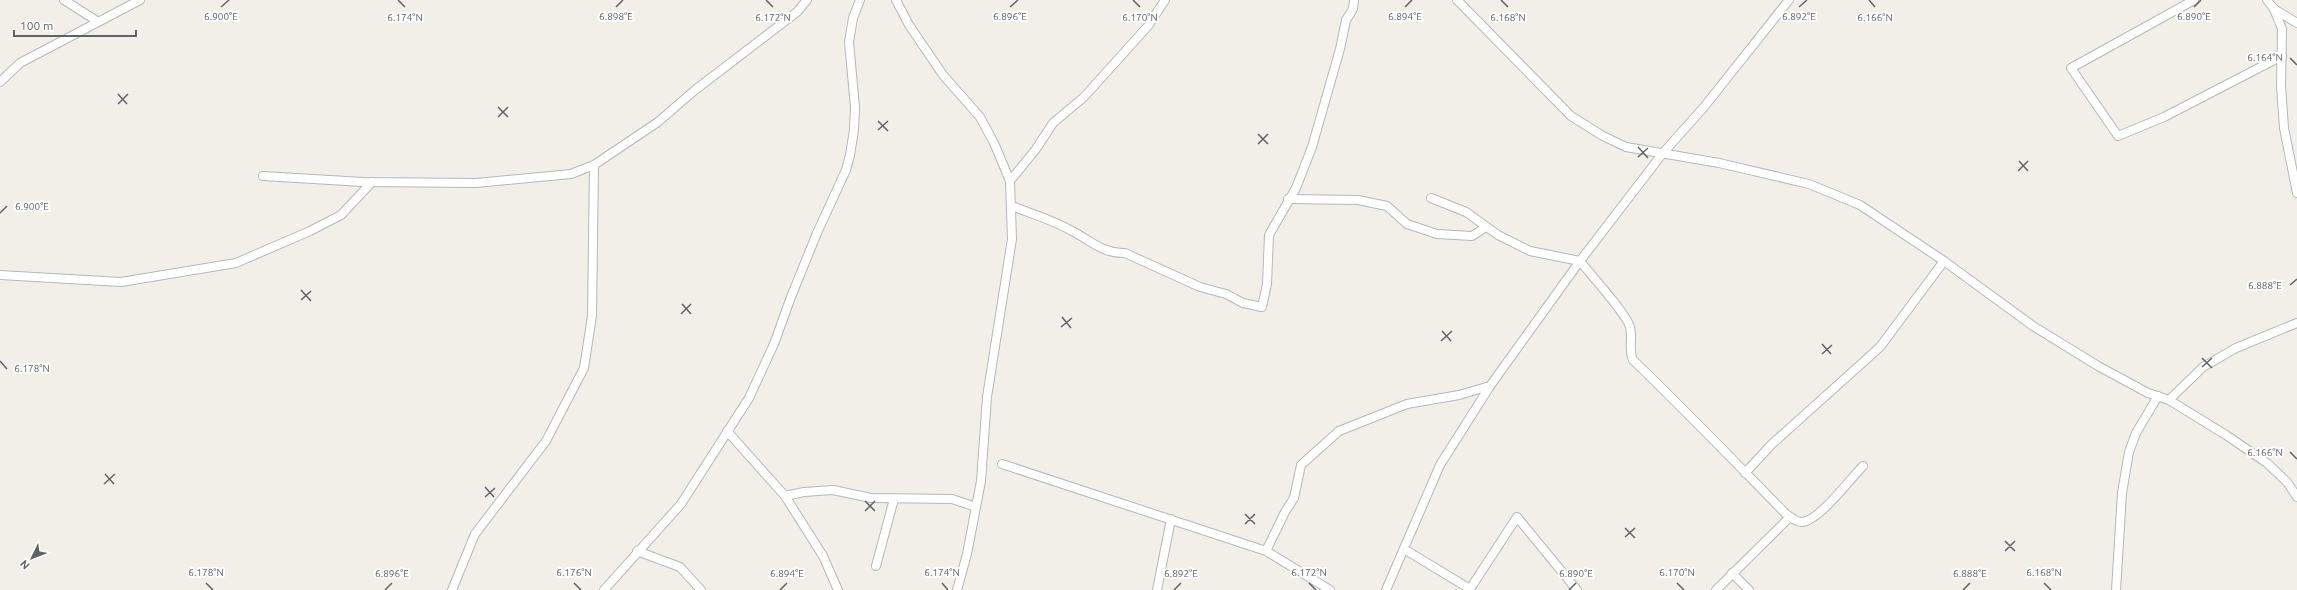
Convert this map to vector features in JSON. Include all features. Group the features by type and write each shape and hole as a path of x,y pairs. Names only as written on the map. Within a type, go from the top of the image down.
{"street":[{"path":"64,0 97,21"},
{"path":"0,82 20,63 97,21 140,0"},
{"path":"263,176 372,182 476,183 570,174 594,165 658,122 695,90 797,12 807,0"},
{"path":"604,590 637,551 681,504 727,430 749,398 766,362 817,234 846,170 854,130 855,107 849,42 853,18 860,0"},
{"path":"896,0 908,25 944,76 980,117 994,143 1010,181 1012,239 988,390 981,481 967,554 957,590"},
{"path":"1010,181 1036,149 1053,123 1084,97 1148,26 1166,0"},
{"path":"1012,206 1071,230 1101,249 1116,253 1125,253 1200,287 1226,294 1243,303 1262,307 1267,284 1269,235 1288,199 1296,188 1312,147 1340,49 1346,20 1353,9 1354,0"},
{"path":"1457,0 1572,116 1603,136 1626,147 1719,163 1809,184 1860,204 1944,261 2033,326 2098,366 2169,400 2267,463 2288,482 2297,497"},
{"path":"1386,590 1440,465 1490,386 1580,261 1663,153 1704,107 1789,0"},
{"path":"2194,0 2071,68 2118,136 2164,117 2206,94 2221,90 2282,56"},
{"path":"2267,0 2274,9 2282,29 2280,86 2284,128 2297,193"},
{"path":"2274,9 2297,23"},
{"path":"452,590 475,534 546,441 584,368 592,316 594,165"},
{"path":"0,275 121,282 236,263 310,232 341,215 372,182"},
{"path":"1431,198 1466,212 1486,227 1530,251 1580,261 1630,325 1632,340 1630,353 1633,360 1790,517 1803,522 1825,509 1863,466"},
{"path":"1288,199 1358,200 1387,206 1407,224 1437,234 1472,236 1486,227"},
{"path":"1746,473 1772,444 1880,347 1944,261"},
{"path":"2169,400 2203,367 2236,348 2297,322"},
{"path":"1266,551 1285,512 1294,498 1300,465 1339,431 1407,404 1458,395 1490,386"},
{"path":"2116,590 2122,493 2129,452 2136,432 2158,396"},
{"path":"727,430 785,496 823,556 838,590"},
{"path":"1002,464 1266,551 1330,590"},
{"path":"785,496 804,492 833,490 871,498 952,498 976,508"},
{"path":"876,566 894,498"},
{"path":"1404,549 1470,589 1516,517 1577,590"},
{"path":"1716,590 1790,517"},
{"path":"1157,590 1171,519"},
{"path":"637,551 680,567 701,590"},
{"path":"1732,573 1749,590"}]}
